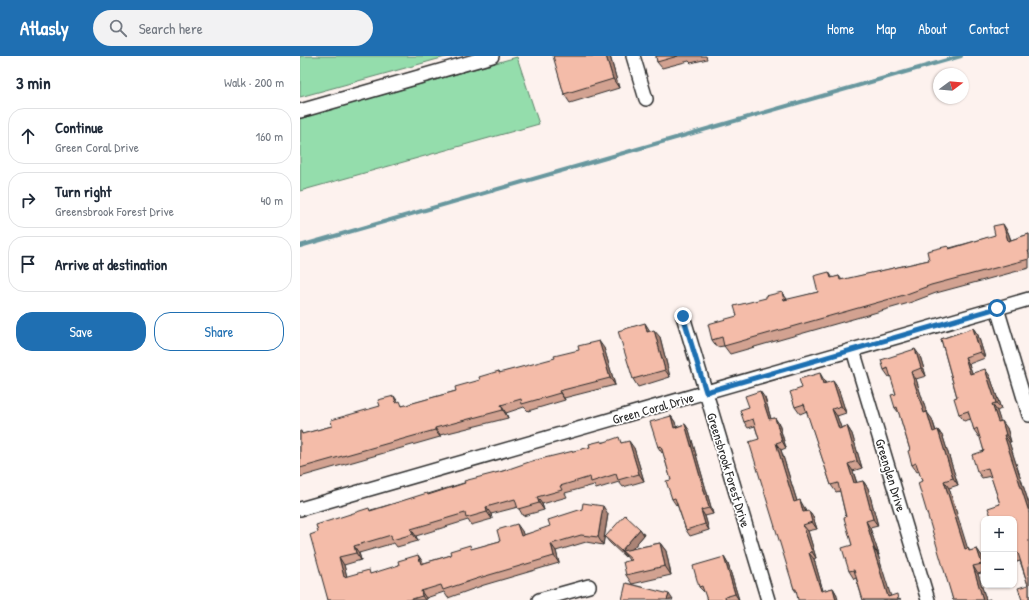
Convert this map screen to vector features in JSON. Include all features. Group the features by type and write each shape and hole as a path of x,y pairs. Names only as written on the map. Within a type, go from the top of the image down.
{"street":[{"path":"300,110 492,56"},
{"path":"633,56 646,99"},
{"name":"Green Coral Drive","path":"300,509 1029,299"},
{"path":"997,308 1029,415"},
{"name":"Greensbrook Forest Drive","path":"683,316 768,600"},
{"name":"Greenglen Drive","path":"853,350 928,600"},
{"path":"539,600 589,586"}],"green space":[{"path":"300,56 449,56 300,97"},
{"path":"517,57 539,124 300,191 300,118"}],"building":[{"path":"553,56 606,56 613,79 564,94"},
{"path":"656,56 678,56 657,62"},
{"path":"1003,224 1008,241 1029,234 1029,259 931,285 904,295 724,346 722,337 712,340 708,324 737,316 734,306 766,298 766,296 782,292 784,300 818,292 814,276 829,272 831,278 839,276 840,280 929,260 927,251 948,246 949,249 995,235 993,226"},
{"path":"645,323 647,332 654,330 665,370 633,379 618,331"},
{"path":"973,328 980,352 965,357 970,374 985,369 996,403 992,404 998,422 1002,421 1006,435 1004,435 1029,512 1029,600 1022,600 1018,588 1028,585 1017,553 1017,516 991,516 988,508 1000,504 988,468 977,471 972,455 984,451 977,428 974,430 968,411 959,414 954,398 957,397 941,339"},
{"path":"599,341 610,378 559,391 560,393 522,404 521,399 501,405 503,410 435,428 435,430 300,468 300,431 302,434 332,426 331,420 380,406 378,400 394,396 396,403 400,401 402,406 456,391 455,387 480,380 479,377 555,358 554,356 579,350 578,346"},
{"path":"915,349 921,368 911,372 924,413 927,412 933,432 938,430 953,478 944,481 965,549 968,548 969,551 977,549 981,561 981,564 973,566 983,600 953,600 918,483 922,481 916,463 912,465 908,451 910,450 897,407 895,408 891,395 896,394 888,368 884,370 881,360"},
{"path":"820,373 823,384 833,381 841,406 832,409 839,429 847,426 857,461 848,464 854,483 863,481 873,519 866,521 888,597 897,594 898,600 863,600 854,570 849,571 842,548 852,545 844,518 846,517 838,483 831,485 804,404 795,407 790,392 802,388 799,379"},
{"path":"760,391 769,419 775,418 782,441 776,443 794,502 800,500 803,512 809,511 812,522 803,525 812,552 809,553 821,591 833,588 836,600 798,600 796,589 794,589 749,442 759,439 753,419 744,422 740,410 749,407 745,396"},
{"path":"671,416 674,428 685,424 709,508 701,510 705,524 686,530 675,498 672,499 666,481 671,480 661,446 658,447 650,422"},
{"path":"619,437 621,443 629,441 639,474 618,480 616,474 591,482 590,477 560,486 562,490 537,497 539,503 518,509 515,499 486,507 487,512 466,518 465,513 411,529 413,534 392,540 391,535 354,546 356,553 339,557 344,577 369,570 370,574 399,565 398,561 418,555 421,564 451,555 450,551 470,545 471,549 500,541 497,530 517,524 521,536 550,526 548,520 582,509 583,503 603,506 598,537 581,535 551,544 554,556 443,590 441,585 421,591 422,596 409,600 328,600 310,535 318,532 316,525 369,508 370,511 427,493 428,495 465,483 464,481 503,471 532,461 590,447 589,444 601,441 602,443"},
{"path":"625,515 640,529 621,551 605,537"},
{"path":"660,543 665,566 626,575 623,562 632,560 622,551"},
{"path":"724,557 735,594 725,597 726,600 707,600 702,586 699,587 693,566"},
{"path":"626,583 669,594 667,600 622,600"}],"waterway":[{"path":"300,246 961,56"}],"route":[{"path":"683,316 706,392 997,308"}]}
